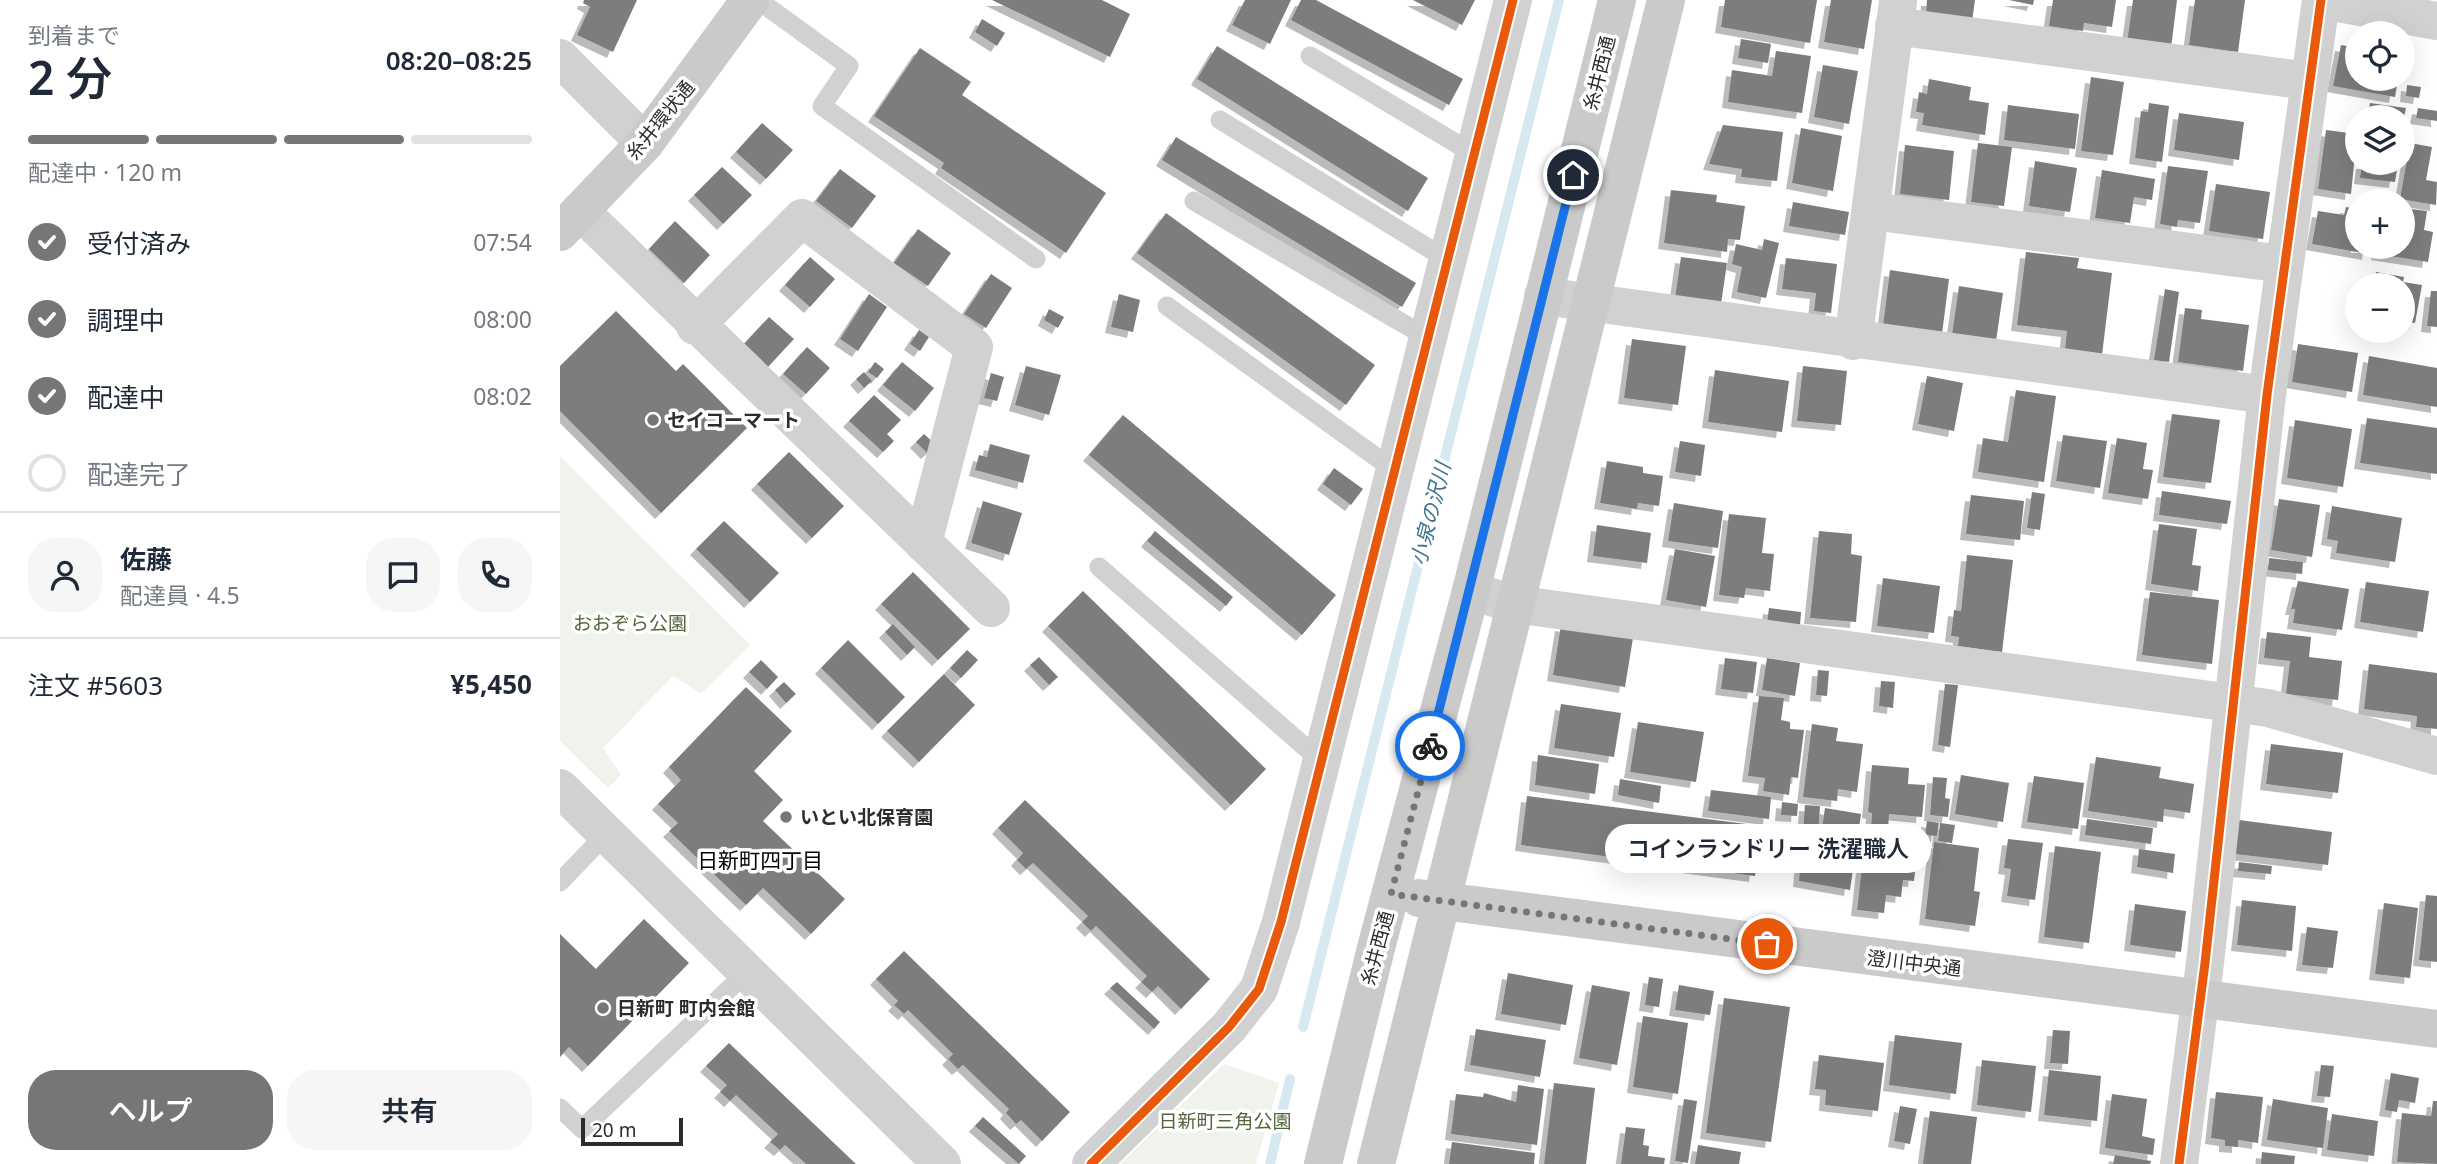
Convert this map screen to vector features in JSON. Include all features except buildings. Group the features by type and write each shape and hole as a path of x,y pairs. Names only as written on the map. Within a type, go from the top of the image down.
{"street":[{"name":"糸井環状通","path":"570,221 645,143 750,0"},
{"path":"1091,1164 1229,1027 1259,989 1281,922 1513,0"},
{"name":"糸井西通","path":"1322,1164 1471,591 1617,0"},
{"path":"1376,1164 1666,0"},
{"path":"2179,1164 2200,1000 2267,396 2322,0 2437,21"},
{"path":"1853,341 1896,13 2309,81"},
{"path":"560,58 645,143"},
{"path":"1871,211 2284,264"},
{"path":"695,326 803,218 974,347 923,543"},
{"path":"570,221 695,326 991,608"},
{"path":"1543,296 1589,305 2267,396"},
{"path":"1471,591 1514,604 2268,708 2437,756"},
{"path":"560,788 942,1164"},
{"name":"澄川中央通","path":"1391,894 2437,1029"}],"lane":[{"path":"758,0 849,66 822,106 1036,258"},
{"path":"1310,57 1474,154"},
{"path":"1220,120 1448,260"},
{"path":"1194,201 1428,338"},
{"path":"1167,306 1394,470"},
{"path":"1100,567 1321,761"},
{"path":"560,882 606,834"},
{"path":"560,1108 582,1129 747,972"}],"green space":[{"name":"おおぞら公園","path":"560,456 750,645 701,694 673,676 603,748 621,775 608,788 560,741"},
{"name":"日新町三角公園","path":"1224,1064 1279,1083 1256,1164 1120,1164"}],"waterway":[{"name":"小泉の沢川","path":"1303,1027 1559,0"},
{"name":"小泉の沢川","path":"1270,1164 1290,1079"}],"cycle path":[{"path":"1091,1164 1229,1027 1259,989 1281,922 1513,0"},
{"path":"2179,1164 2205,963 2267,395 2321,0"}],"way so far":[{"path":"1430,746 1391,894 1767,944"}],"place":[{"name":"セイコーマート","path":"653,420"},
{"name":"いとい北保育園","path":"786,817"},
{"name":"コインランドリー 洗濯職人","path":"1767,944"},
{"name":"日新町 町内会館","path":"603,1008"}],"district":[{"name":"日新町四丁目","path":"760,861"}],"route":[{"path":"1430,746 1471,591 1573,175"}]}
